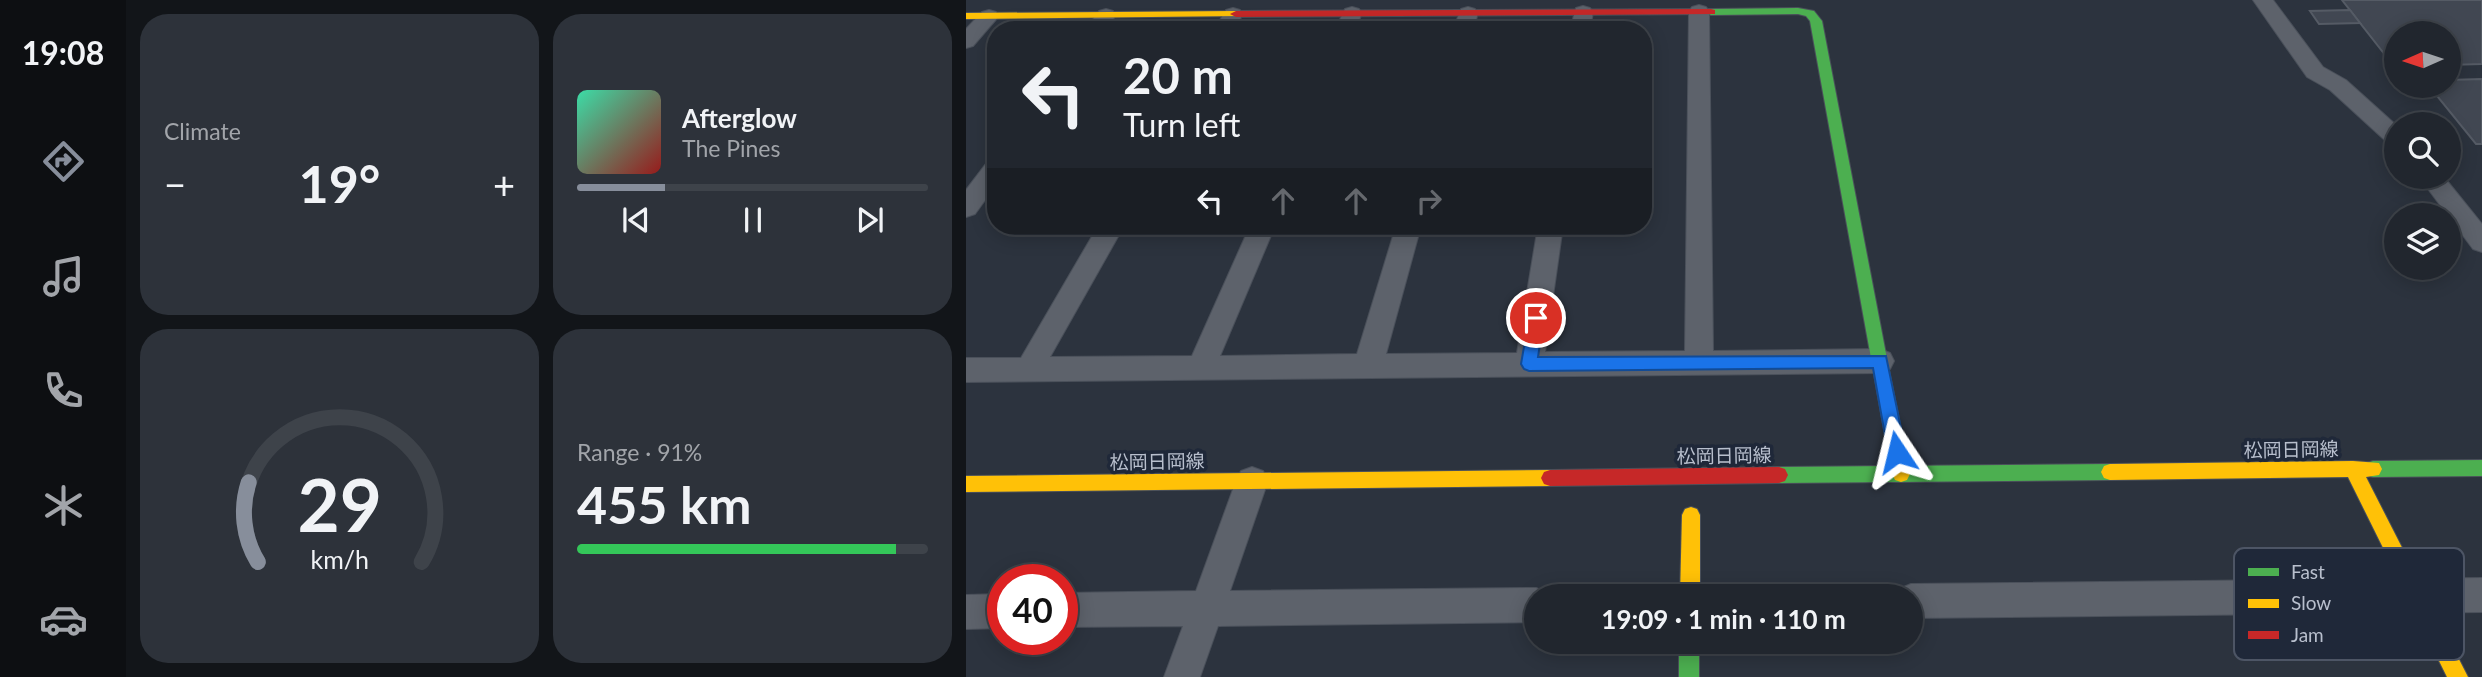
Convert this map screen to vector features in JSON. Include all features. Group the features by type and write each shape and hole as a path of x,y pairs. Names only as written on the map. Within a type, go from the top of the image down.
{"street":[{"path":"2263,0 2315,72 2338,85 2384,127"},
{"path":"1466,21 1582,21 1699,11 1798,10 1810,13 1816,21 1901,474"},
{"path":"1699,11 1699,362"},
{"path":"966,16 1082,21"},
{"path":"966,41 989,16"},
{"path":"966,208 987,179"},
{"path":"2440,189 2482,242"},
{"path":"1029,369 1106,235"},
{"path":"1201,367 1258,235"},
{"path":"1368,366 1405,235"},
{"path":"1529,364 1549,235"},
{"path":"966,370 1880,361"},
{"name":"松岡日岡線","path":"966,484 2482,468"},
{"path":"2353,470 2393,548"},
{"path":"1182,677 1252,481"},
{"path":"1690,584 1691,515"},
{"path":"2464,596 2482,596"},
{"path":"1923,601 2234,598"},
{"path":"1078,610 1524,605"},
{"path":"966,612 987,611"},
{"path":"1689,654 1689,677"},
{"path":"2449,660 2458,677"}],"building":[{"path":"2342,0 2482,0 2482,64 2461,65 2461,21 2384,21 2384,54"},
{"path":"2350,10 2360,23 2319,24 2310,11"},
{"path":"2482,79 2482,144 2476,144 2461,125 2461,112 2450,112 2439,98 2461,98 2461,80"}],"traffic: fast":[{"path":"1711,12 1798,11 1810,13 1816,21 1883,380"},
{"path":"2373,469 2482,468"},
{"path":"1779,475 2110,472"},
{"path":"1689,654 1689,677"}],"traffic: slow":[{"path":"966,16 1236,14"},
{"path":"1883,380 1901,474"},
{"path":"2353,469 2393,548"},
{"path":"2110,472 2373,469"},
{"path":"966,484 1550,478"},
{"path":"1690,584 1691,515"},
{"path":"2449,660 2458,677"}],"traffic: jam":[{"path":"1236,14 1711,12"},
{"path":"1550,478 1779,475"}],"route":[{"path":"1536,318 1529,364 1880,361 1897,452"}]}
